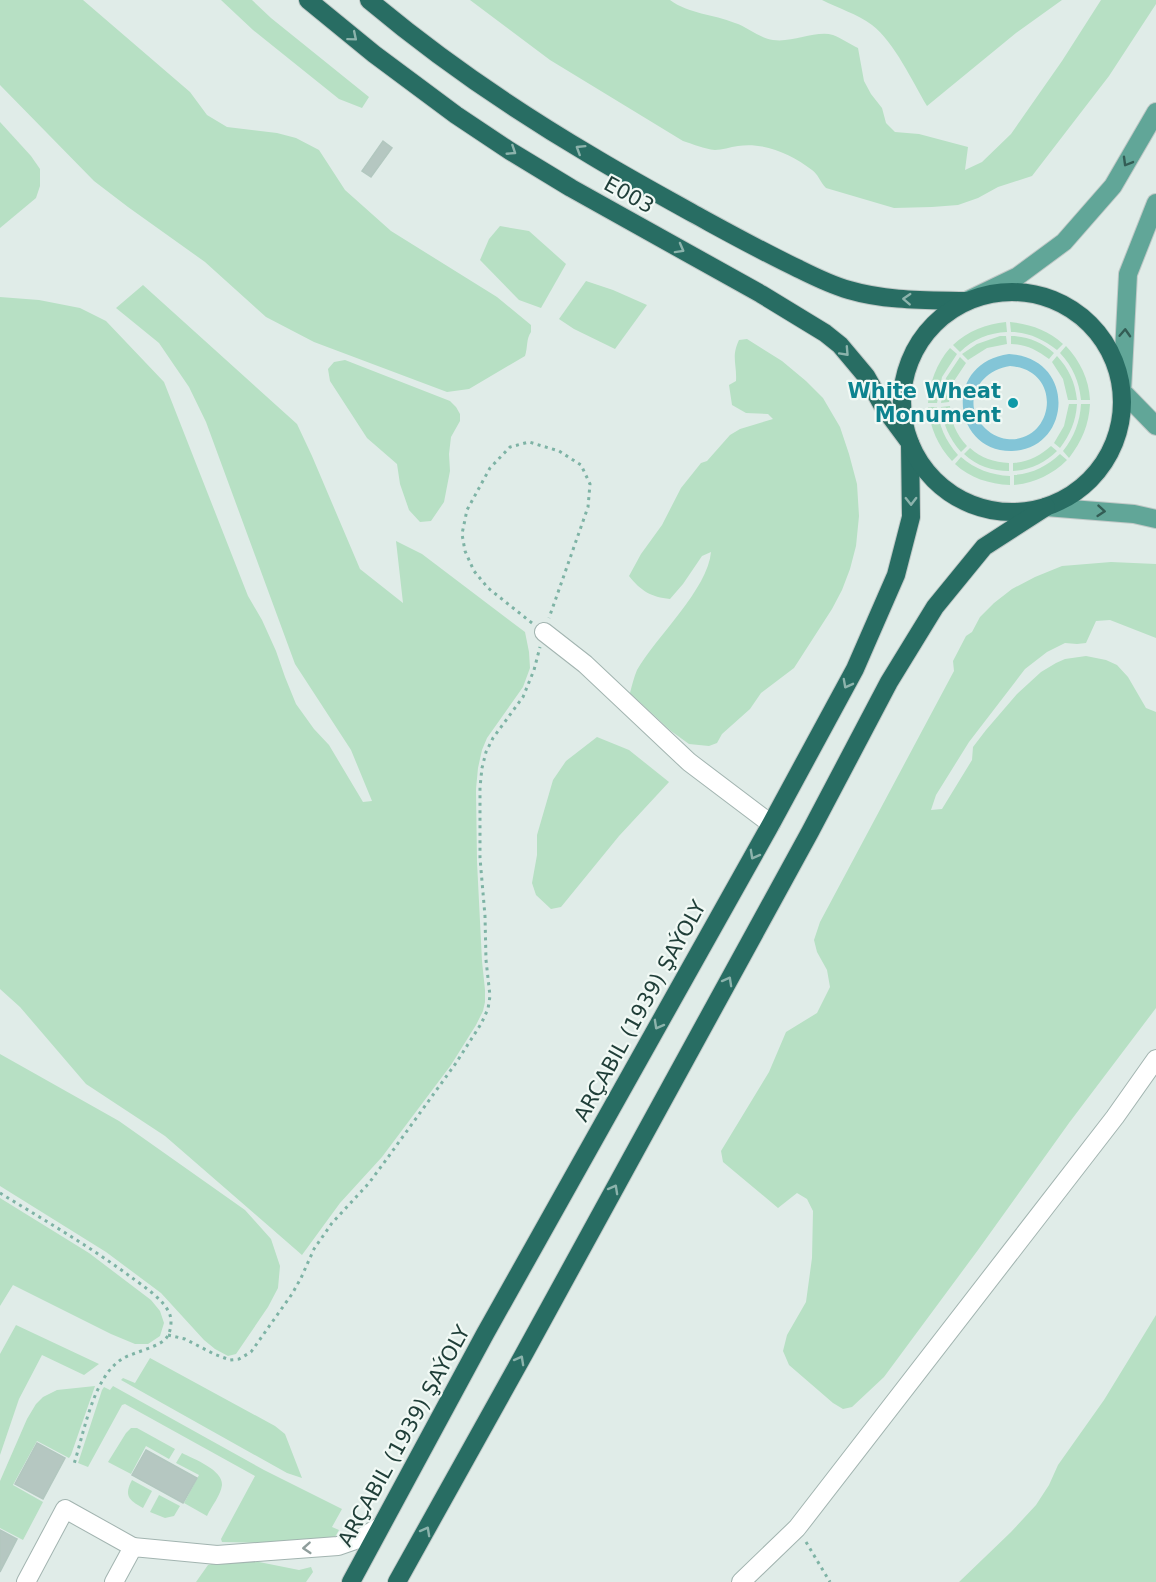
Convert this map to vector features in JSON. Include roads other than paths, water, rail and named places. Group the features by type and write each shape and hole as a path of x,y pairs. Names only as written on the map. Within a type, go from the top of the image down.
{"highway":[{"name":"E003","path":"309,0 383,61 456,115 510,151 825,333 840,345 866,376 884,408 910,443"},
{"name":"E003","path":"369,0 460,70 530,118 592,156 780,260 826,282 868,295 966,302"},
{"path":"397,1582 524,1354 890,682 935,607 984,547 1046,507 1072,494 1095,474 1111,449 1120,421 1122,391 1113,357 1094,328 1067,306 1034,293 999,292 966,302 938,320 917,346 913,356 905,377 902,410 910,443 927,471 951,494 981,507 1013,512 1046,507"},
{"name":"ARÇABIL (1939) ŞAÝOLY","path":"351,1582 485,1334 771,824 855,669 896,575 911,517 910,443"}],"main road":[{"path":"966,302 1018,276 1064,242 1113,186 1156,112"},
{"path":"1156,204 1128,274 1122,391 1156,426"},
{"path":"1046,507 1134,514 1156,519"}],"lane":[{"path":"544,632 585,664 690,762 771,824"},
{"path":"741,1582 797,1528 1108,1126 1156,1059"},
{"path":"26,1582 65,1509 133,1548 217,1555 339,1546 361,1538 381,1526"},
{"path":"114,1582 133,1548"}],"water":[{"path":"1009,354 1031,359 1047,371 1056,386 1058,403 1055,420 1046,436 1032,446 1012,451 992,447 977,438 967,423 963,406 965,389 973,373 987,361","holes":["1010,366 1028,370 1039,380 1046,392 1047,406 1043,419 1035,430 1023,437 1000,438 985,429 977,417 974,407 977,388 982,380 999,369"]}],"place":[{"name":"White Wheat Monument","path":"1013,403"}]}
